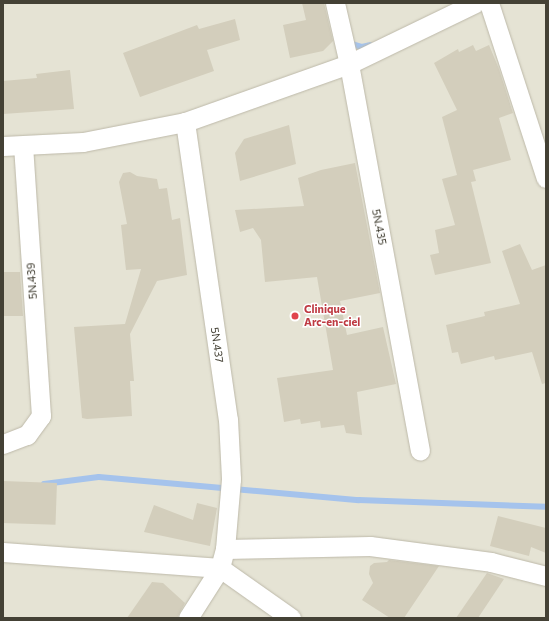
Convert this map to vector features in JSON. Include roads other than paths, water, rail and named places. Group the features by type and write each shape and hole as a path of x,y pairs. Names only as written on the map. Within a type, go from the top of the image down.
{"street":[{"name":"5N.435","path":"335,3 348,64 420,451"},
{"path":"3,146 83,142 186,122 348,64 475,3"},
{"path":"489,3 546,178"},
{"name":"5N.437","path":"186,122 228,419 231,479 226,549 220,568 188,618"},
{"name":"5N.439","path":"3,444 27,436 41,416 23,146"},
{"path":"226,549 370,546 491,562 546,576"},
{"path":"3,552 220,568 291,618"}],"waterway":[{"path":"348,43 362,47 370,45"},
{"path":"44,484 99,477 359,500 546,507"}],"place":[{"name":"Clinique Arc-en-ciel","path":"295,316"}]}
